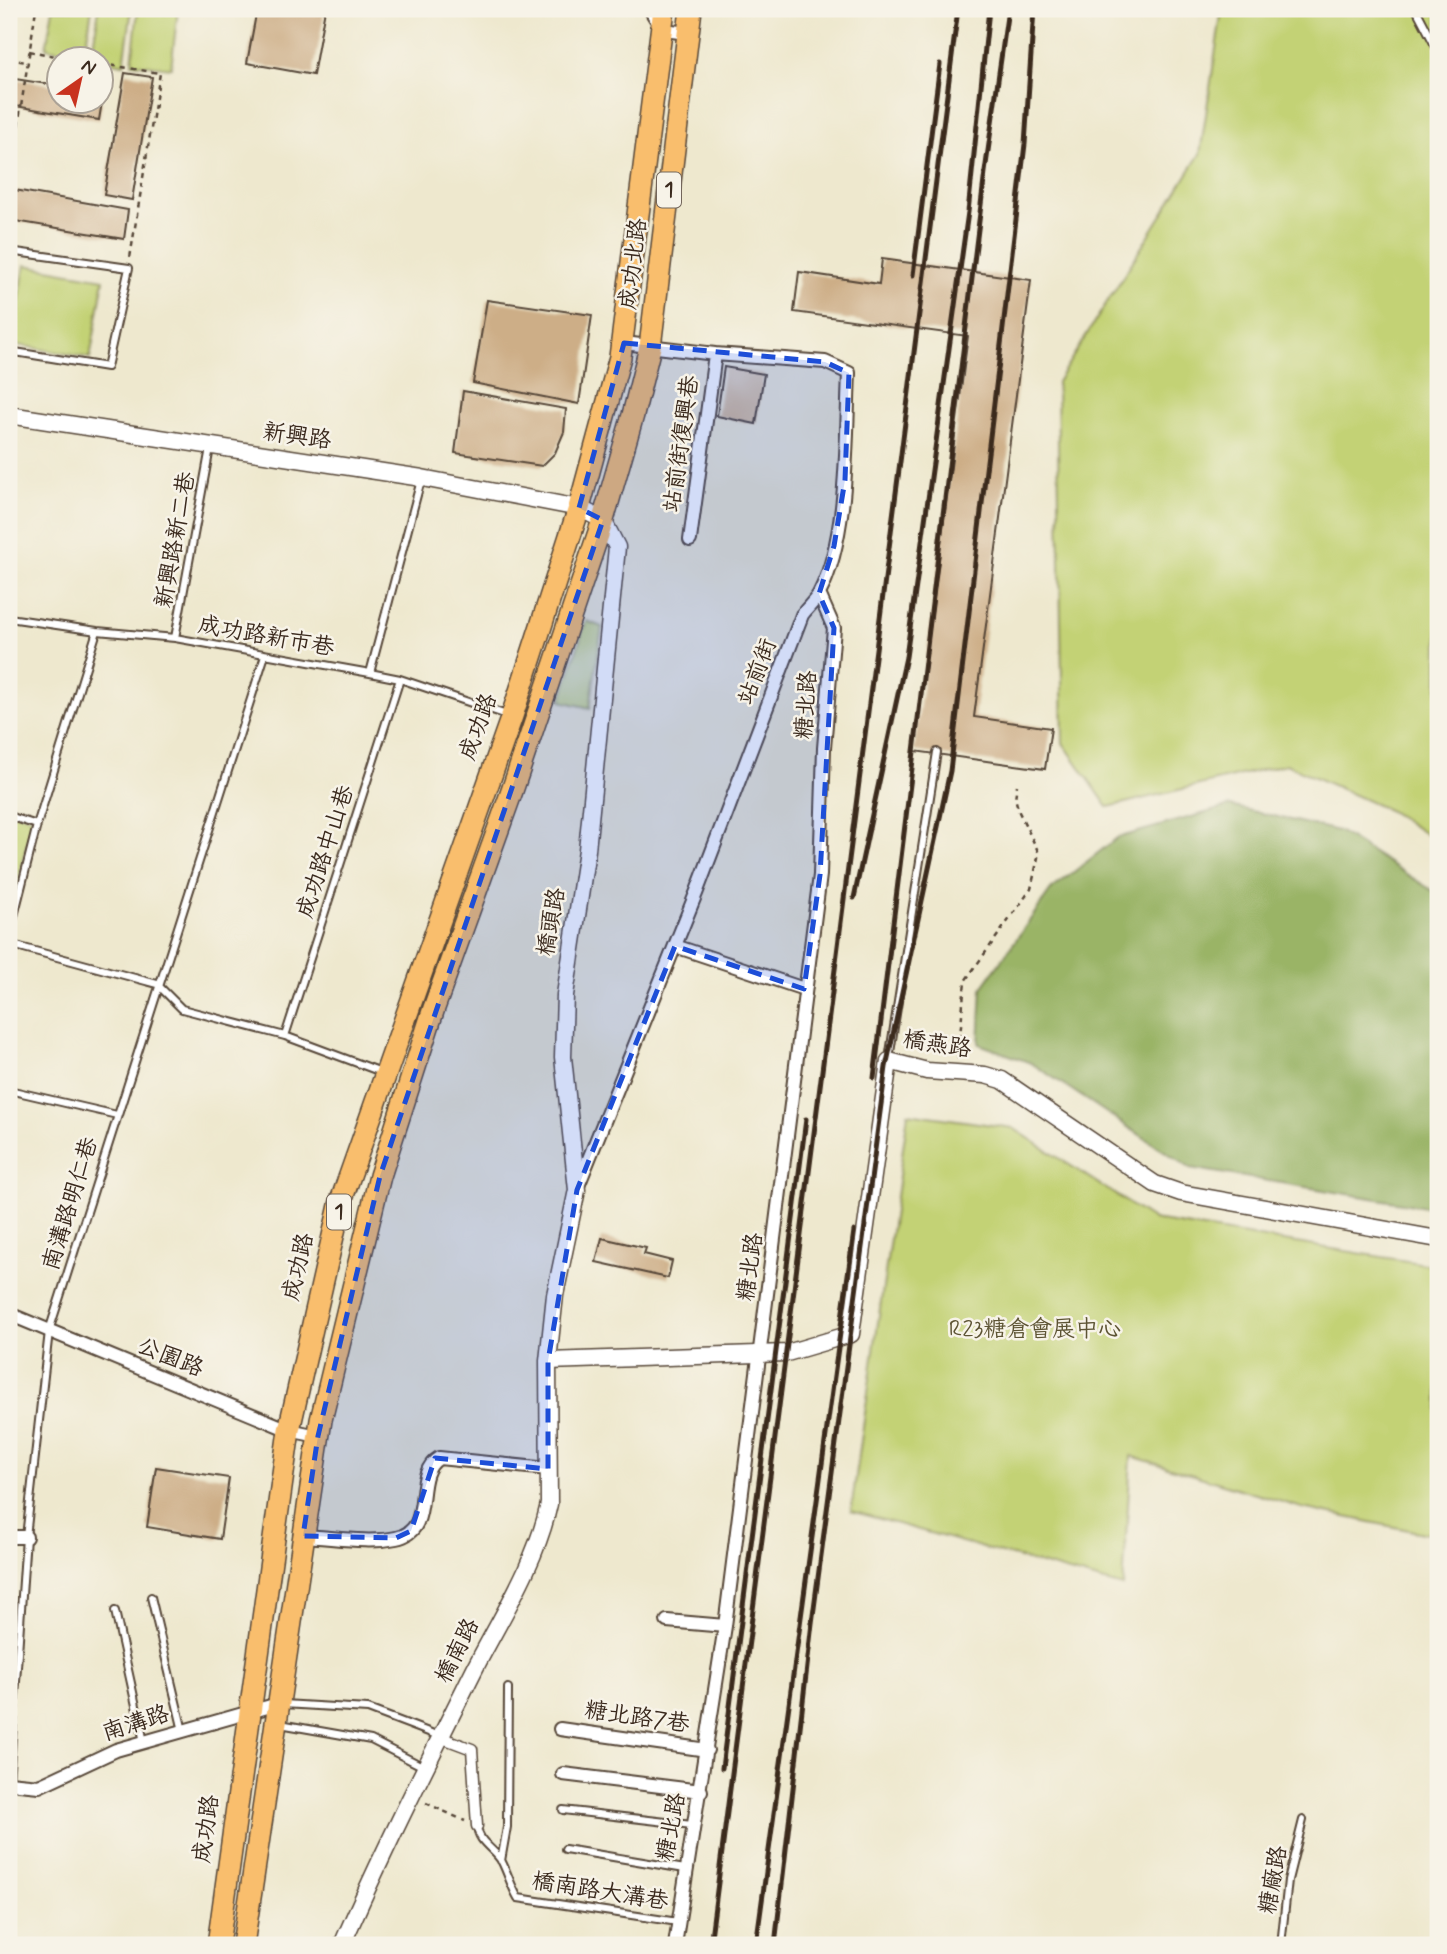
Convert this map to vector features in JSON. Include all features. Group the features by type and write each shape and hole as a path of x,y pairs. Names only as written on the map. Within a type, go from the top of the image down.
{"main road":[{"name":"成功北路","path":"603,520 650,347 691,9"},
{"name":"成功北路","path":"579,508 624,343 663,19"},
{"name":"成功路","path":"218,1945 248,1712 289,1430 341,1201 512,716 579,508"},
{"name":"1","path":"243,1945 318,1436 380,1176 434,1008 512,791 603,520"}],"street":[{"path":"650,9 688,33"},
{"name":"站前街","path":"577,1190 675,946 802,615 819,594 835,546 845,480 849,373 825,362 715,354 624,343"},
{"name":"站前街復興巷","path":"690,540 715,354"},
{"name":"新興路","path":"9,415 210,448 422,478 579,508"},
{"path":"579,508 603,520"},
{"name":"橋頭路","path":"548,1361 555,1295 577,1190 563,1057 565,995 587,849 617,547 603,520"},
{"name":"糖北路","path":"675,1945 725,1626 786,1166 804,989 820,875 824,748 834,628 819,594"},
{"path":"675,946 804,989"},
{"name":"橋燕路","path":"548,1361 787,1353 851,1334 888,1061 927,1071 956,1072 1003,1080 1155,1184 1181,1193 1438,1239"},
{"name":"公園路","path":"9,1314 289,1430 318,1436"},
{"name":"橋南路","path":"342,1945 410,1796 545,1524 549,1504 548,1361"},
{"path":"303,1536 396,1538 411,1531 420,1517 428,1469 439,1458 548,1469"},
{"path":"9,1537 26,1537"},
{"path":"667,1620 725,1626"},
{"name":"南溝路","path":"9,1783 39,1786 116,1750 248,1712 276,1713"},
{"name":"糖北路7巷","path":"560,1729 707,1750"},
{"path":"440,1737 471,1749 477,1826"},
{"path":"563,1774 701,1791"}],"lane":[{"path":"1416,9 1438,51"},
{"path":"9,251 129,268 107,367 9,351"},
{"name":"新興路新二巷","path":"175,638 210,448"},
{"path":"370,673 422,478"},
{"name":"成功路新市巷","path":"9,618 97,631 175,638 370,673 400,679 512,716"},
{"path":"9,936 37,825 97,631"},
{"name":"南溝路明仁巷","path":"9,1783 26,1537 49,1331 265,655"},
{"name":"成功路中山巷","path":"285,1036 400,679"},
{"path":"888,1061 937,752"},
{"path":"9,816 37,825"},
{"path":"9,944 158,984 181,1009 285,1036 385,1073"},
{"path":"9,1090 117,1115"},
{"path":"151,1597 183,1731"},
{"path":"115,1611 144,1742"},
{"path":"501,1861 507,1826 508,1688"},
{"path":"276,1713 368,1709 440,1737"},
{"path":"276,1713 371,1740 424,1767"},
{"path":"563,1810 692,1825"},
{"name":"糖廠路","path":"1281,1945 1288,1880 1303,1820"},
{"name":"橋南路大溝巷","path":"477,1826 478,1833 501,1861 508,1882 518,1898 678,1922"},
{"path":"565,1849 685,1869"}],"path":[{"path":"9,185 36,9"},
{"path":"29,51 46,54"},
{"path":"9,59 27,62"},
{"path":"116,66 160,73 129,268"},
{"path":"956,1072 965,981 1031,889 1034,877 1039,853 1019,812 1015,798 1017,785"},
{"path":"410,1796 477,1826"}],"highlighted area":[{"path":"624,343 825,362 849,373 845,480 834,546 819,594 834,628 820,875 804,989 675,946 577,1190 548,1361 548,1469 435,1458 411,1531 396,1538 303,1536 318,1436 380,1176 603,520 579,508"}],"green space":[{"path":"53,9 92,9 86,46 46,46"},
{"path":"99,9 132,9 124,64 116,63 116,46 93,46"},
{"path":"138,9 178,9 171,68 132,63"},
{"path":"1222,9 1438,9 1438,842 1390,811 1286,764 1108,807 1063,743 1057,382 1200,154"},
{"path":"25,265 104,279 90,358 12,344"},
{"path":"586,621 602,627 590,708 561,701"},
{"path":"1230,806 1338,831 1438,894 1438,1209 1190,1168 1031,1063 979,1044 982,988 1051,890 1117,838"},
{"path":"9,811 33,818 9,917"},
{"name":"R23糖倉會展中心","path":"908,1113 1013,1128 1154,1220 1438,1266 1438,1536 1302,1508 1131,1456 1123,1587 851,1511"}],"building":[{"path":"257,9 325,9 313,75 247,63"},
{"path":"125,73 152,77 132,200 104,195"},
{"path":"9,78 46,84 46,111 9,105"},
{"path":"75,116 100,116 99,120"},
{"path":"9,189 128,210 124,239 9,220"},
{"path":"882,259 1031,280 974,717 1051,728 1045,769 914,751 968,336 794,312 799,272 879,284"},
{"path":"487,300 592,315 579,404 473,383"},
{"path":"724,367 764,374 756,424 717,416"},
{"path":"463,391 566,409 564,432 555,453 542,466 455,453"},
{"path":"602,1238 646,1248 644,1254 672,1261 668,1278 596,1262"},
{"path":"156,1467 229,1478 220,1539 147,1527"}],"railway":[{"path":"710,1945 958,9"},
{"path":"854,898 906,657 968,212 989,9"},
{"path":"874,1078 985,172 1008,9"},
{"path":"775,1945 812,1623 886,1067 950,771 1025,144 1034,9"},
{"path":"913,275 940,64"},
{"path":"722,1768 806,1119"},
{"path":"756,1945 854,1231"}]}
